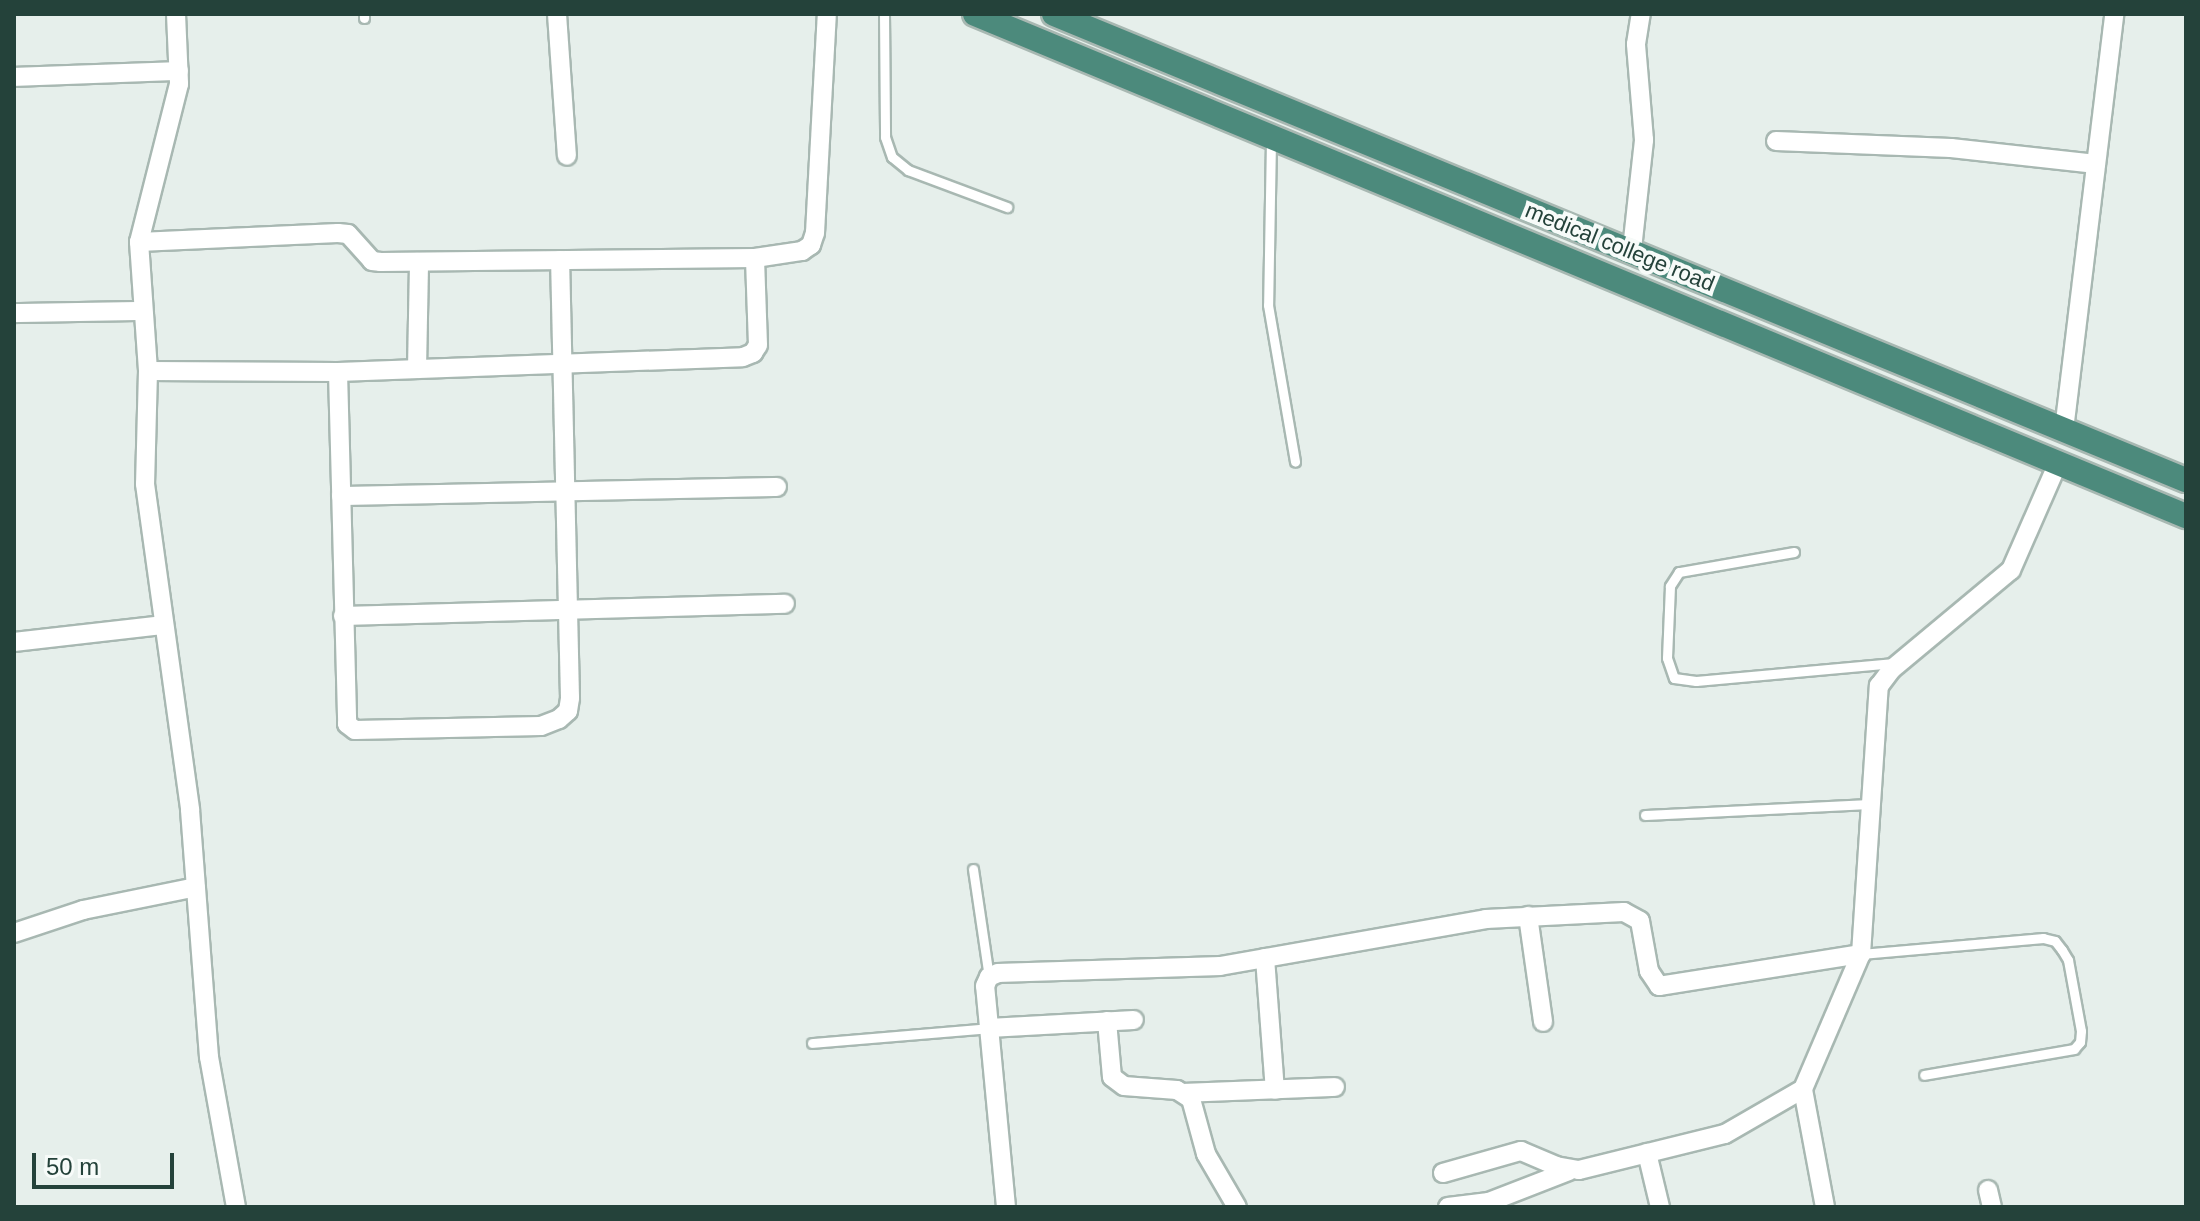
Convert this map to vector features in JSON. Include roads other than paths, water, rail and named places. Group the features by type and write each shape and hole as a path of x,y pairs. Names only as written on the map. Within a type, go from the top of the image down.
{"highway":[{"path":"975,14 2186,516"},
{"name":"medical college road","path":"1054,14 1078,19 1540,215 1632,249 2186,480"},
{"path":"2128,492 2137,460"}],"street":[{"path":"176,14 179,84 139,242 148,371 145,484 190,810 209,1057 236,1207"},
{"path":"557,14 567,156"},
{"path":"139,242 338,233 354,239 372,261 419,262 755,258 802,251 811,245 815,233 827,14"},
{"path":"1632,249 1644,140 1636,44 1641,14"},
{"path":"2064,430 2114,14"},
{"path":"14,77 179,71"},
{"path":"1776,141 1951,148 2096,164"},
{"path":"148,371 338,372 743,357 753,353 758,345 755,258"},
{"path":"338,372 345,717 355,730 541,726 559,719 568,711 560,260"},
{"path":"417,369 419,262"},
{"path":"14,313 143,311"},
{"path":"1825,1207 1803,1089 1806,1075 1861,954 1876,697 1885,677 2011,570 2058,463"},
{"path":"341,496 777,487"},
{"path":"343,616 785,604"},
{"path":"14,642 164,625"},
{"path":"14,933 83,910 196,887"},
{"path":"1006,1207 985,986 989,977 998,973 1208,967 1486,919 1528,916 1632,914 1640,921 1649,971 1659,986 1861,954"},
{"path":"1528,916 1543,1022"},
{"path":"1265,958 1275,1090"},
{"path":"989,1028 1134,1020"},
{"path":"1107,1021 1109,1069 1116,1082 1124,1086 1185,1093 1335,1087"},
{"path":"1448,1207 1489,1202 1569,1171 1725,1134 1803,1089"},
{"path":"1185,1093 1191,1099 1206,1154 1237,1207"},
{"path":"1443,1173 1521,1151 1569,1171"},
{"path":"1647,1153 1660,1207"}],"lane":[{"path":"884,14 885,137 892,157 908,170 1007,207"},
{"path":"1271,136 1268,305 1295,462"},
{"path":"1794,552 1679,572 1670,586 1667,658 1674,678 1696,681 1901,662"},
{"path":"1645,815 1870,804"},
{"path":"973,869 989,977"},
{"path":"1861,954 2043,938 2055,941 2068,960 2081,1031 2080,1042 2074,1049 1924,1075"},
{"path":"812,1043 989,1028"}]}
